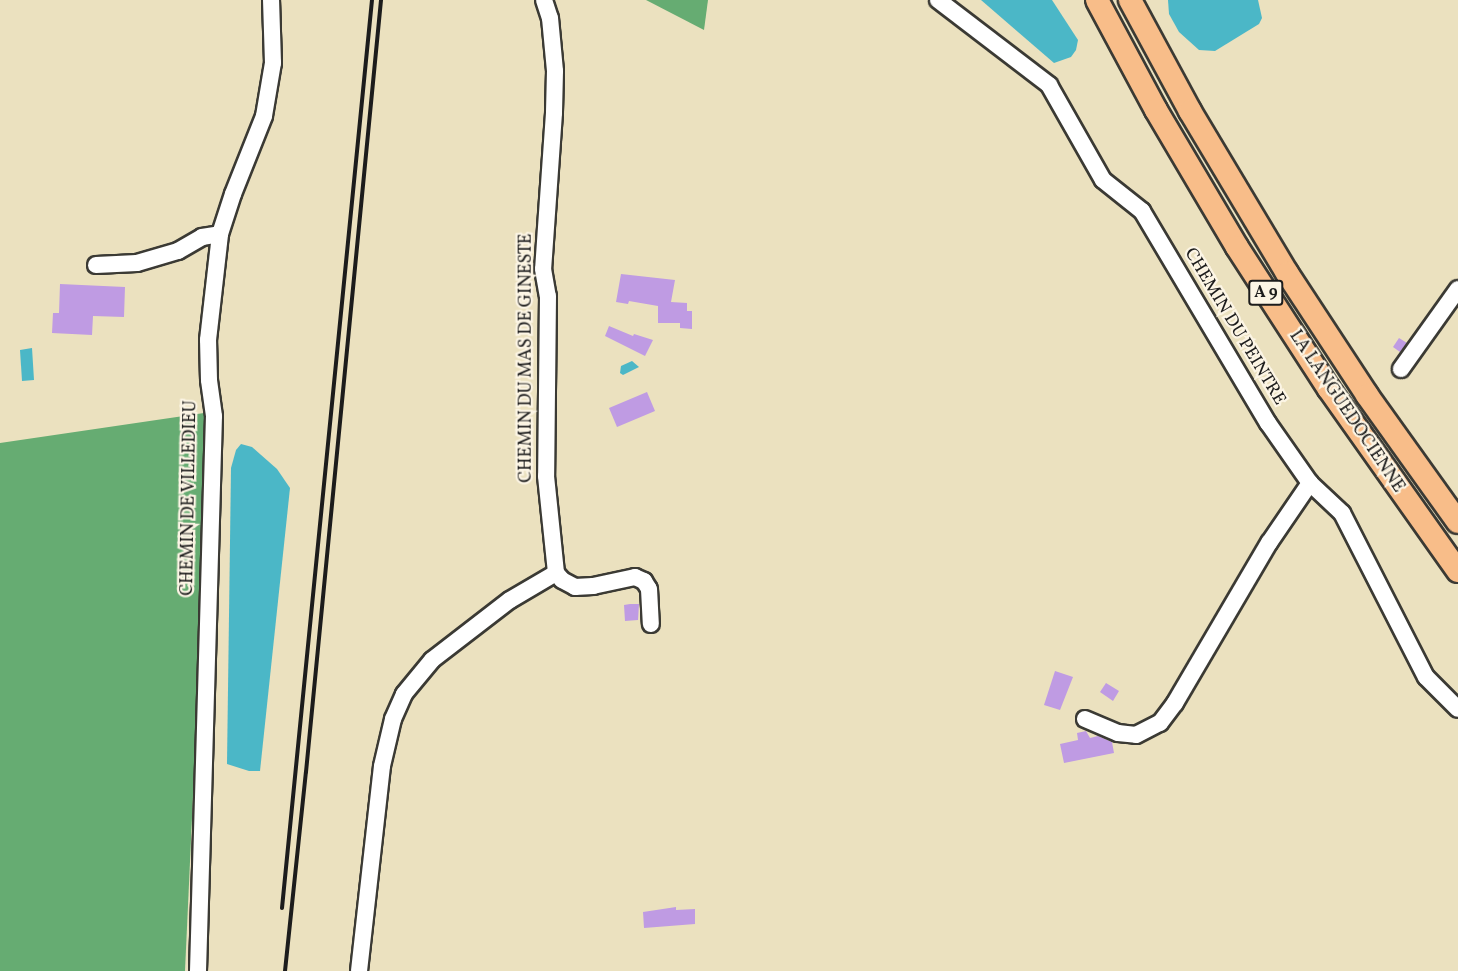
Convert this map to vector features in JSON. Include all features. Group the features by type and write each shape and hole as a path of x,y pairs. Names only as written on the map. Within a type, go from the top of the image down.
{"highway":[{"name":"LA LANGUEDOCIENNE","path":"1097,0 1156,110 1237,247 1329,389 1458,571"},
{"name":"LA LANGUEDOCIENNE","path":"1130,0 1195,121 1287,273 1367,395 1458,522"}],"street":[{"name":"CHEMIN DE VILLEDIEU","path":"198,971 214,416 209,380 208,340 220,234 264,116 273,63 271,0"},
{"name":"CHEMIN DU MAS DE GINESTE","path":"544,0 550,18 555,71 554,124 543,269 548,296 546,476 556,573"},
{"name":"CHEMIN DU PEINTRE","path":"938,0 1050,85 1103,180 1142,211 1268,423 1310,483 1342,513 1426,677 1458,709"},
{"path":"96,265 137,263 178,251 202,237 220,234"},
{"path":"1401,369 1458,289"},
{"path":"1085,719 1118,733 1136,735 1160,723 1175,703 1269,543 1310,483"},
{"path":"359,971 382,766 393,719 404,694 432,660 510,600 556,573 562,580 575,587 592,586 635,577 644,581 649,589 651,624"}],"green space":[{"path":"646,0 708,0 704,30"},
{"path":"204,413 210,425 185,971 0,971 0,443"}],"water":[{"path":"981,0 1052,0 1078,40 1076,50 1071,57 1054,63"},
{"path":"1168,0 1258,0 1262,18 1259,24 1215,51 1199,50 1179,32 1169,14"},
{"path":"32,348 34,380 22,381 20,350"},
{"path":"632,361 639,367 623,375 620,373 621,366"},
{"path":"241,444 252,447 277,469 290,488 260,771 249,771 227,764 231,468 236,450"}],"building":[{"path":"621,274 675,280 671,302 687,303 687,311 692,311 692,329 680,328 680,323 658,323 658,306 629,301 628,304 616,302"},
{"path":"60,284 125,287 124,317 93,316 92,335 52,333 53,313 59,313"},
{"path":"609,326 633,336 634,334 653,340 645,356 605,336"},
{"path":"1399,338 1407,343 1400,352 1393,347"},
{"path":"647,392 655,411 617,427 609,408"},
{"path":"639,604 638,620 625,621 624,605"},
{"path":"1055,671 1073,677 1060,710 1044,705"},
{"path":"1106,683 1119,691 1113,701 1100,692"},
{"path":"1086,731 1090,738 1098,736 1112,742 1114,753 1064,763 1060,744 1078,740 1077,733"},
{"path":"676,907 676,910 695,909 695,924 644,928 643,912"}],"railway":[{"path":"282,908 372,0"},
{"path":"285,971 381,0"}]}
